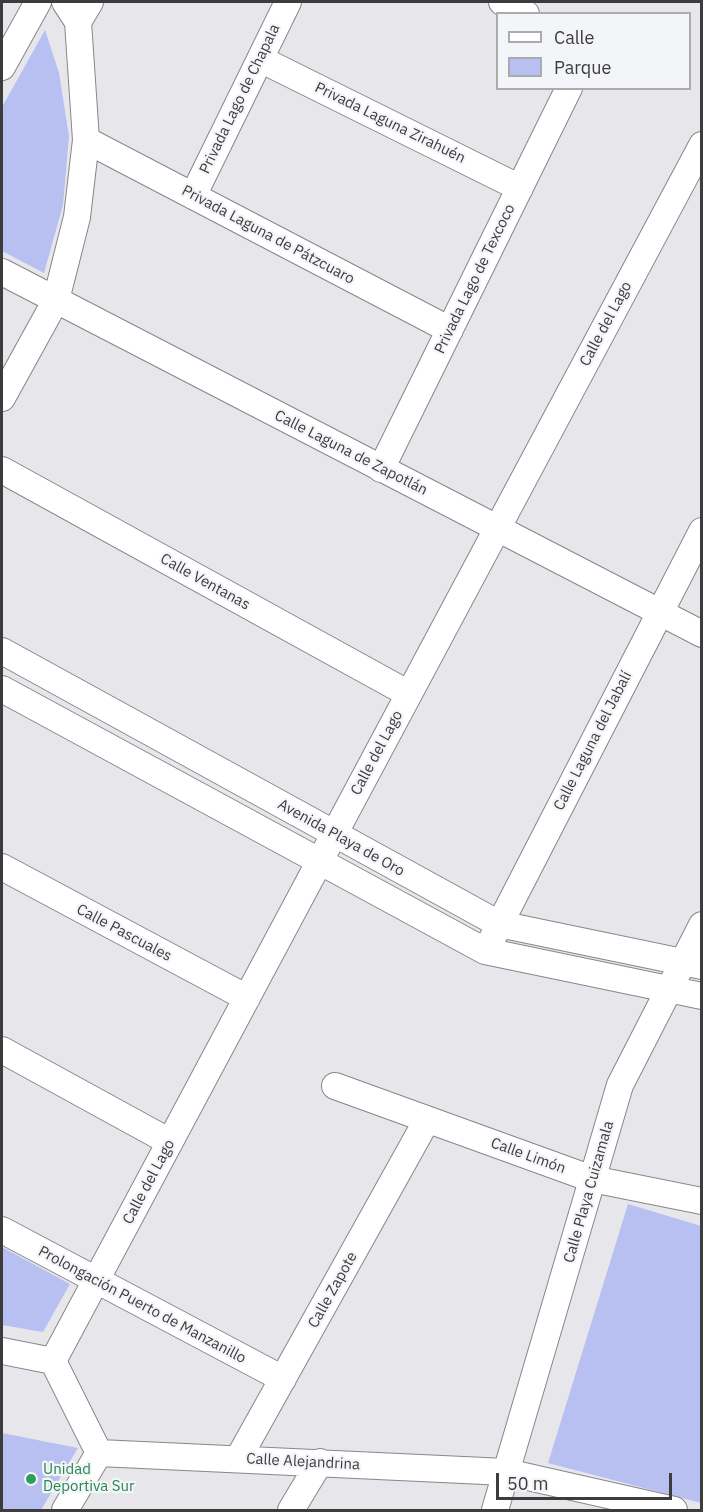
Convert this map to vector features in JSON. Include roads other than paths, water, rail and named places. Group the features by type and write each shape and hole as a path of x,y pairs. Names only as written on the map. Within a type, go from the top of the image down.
{"street":[{"path":"2,67 38,2"},
{"name":"Privada Lago de Chapala","path":"193,196 288,2"},
{"path":"502,2 522,12"},
{"path":"2,398 56,300 77,217 86,140 77,8"},
{"name":"Privada Laguna Zirahuén","path":"260,59 520,188"},
{"name":"Privada Lago de Texcoco","path":"381,469 568,90"},
{"name":"Privada Laguna de Pátzcuaro","path":"86,140 450,330"},
{"name":"Calle del Lago","path":"53,1361 702,145"},
{"name":"Calle Laguna de Zapotlán","path":"2,272 702,634"},
{"name":"Calle Ventanas","path":"2,470 409,694"},
{"name":"Calle Laguna del Jabalí","path":"485,951 702,531"},
{"name":"Avenida Playa de Oro","path":"2,651 500,924 692,964"},
{"name":"Avenida Playa de Oro","path":"2,689 485,951 702,996"},
{"name":"Calle Pascuales","path":"2,867 247,998"},
{"name":"Calle Playa Cuizamala","path":"495,1510 620,1085 669,989 692,964 702,925"},
{"path":"2,1050 170,1142"},
{"name":"Calle Limón","path":"335,1086 592,1179 702,1202"},
{"name":"Calle Zapote","path":"238,1459 427,1120"},
{"name":"Prolongación Puerto de Manzanillo","path":"2,1230 283,1380"},
{"path":"2,1351 53,1361 99,1453 65,1510"},
{"name":"Calle Alejandrina","path":"99,1453 506,1472 674,1510"},
{"path":"291,1510 320,1462"}],"place":[{"name":"Unidad Deportiva Sur","path":"31,1479"}]}
